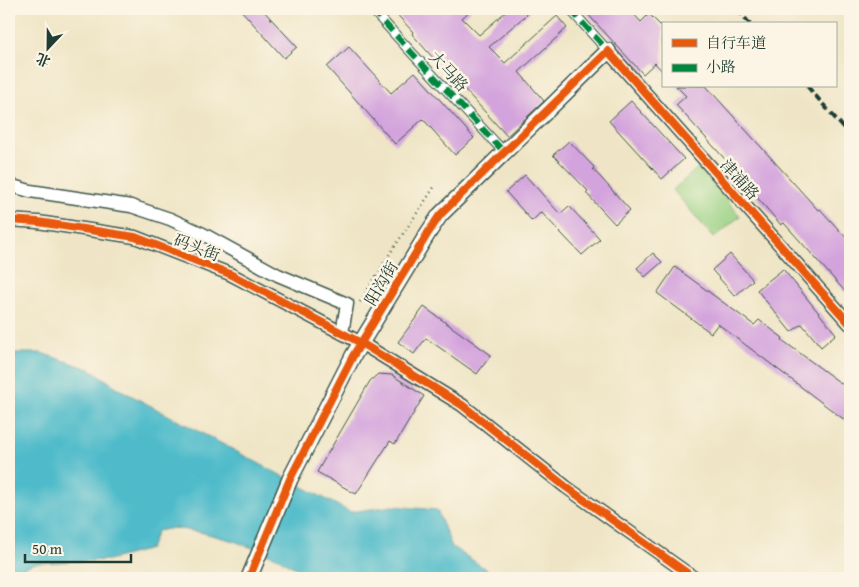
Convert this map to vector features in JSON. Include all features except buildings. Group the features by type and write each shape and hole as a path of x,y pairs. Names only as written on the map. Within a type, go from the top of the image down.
{"street":[{"name":"大马路","path":"372,9 504,152"},
{"name":"津浦路","path":"570,9 850,324"},
{"name":"阳沟街","path":"249,578 290,479 361,343 440,215 608,51"},
{"path":"9,185 30,191 131,206 170,219 278,275 348,304 342,333"},
{"name":"码头街","path":"9,220 38,222 135,237 230,274 361,343 462,405 566,487 694,578"}],"path":[{"path":"356,310 389,255 435,186"}],"green space":[{"path":"699,167 740,216 714,238 673,190"}],"water":[{"path":"9,353 41,353 90,369 121,390 350,512 392,506 437,510 452,547 500,578 309,578 279,558 234,541 200,532 173,528 157,531 150,549 108,560 35,563 9,573"}],"railway":[{"path":"737,9 748,22"},
{"path":"809,88 850,135"}],"marked path":[{"path":"372,9 504,152"},
{"path":"570,9 608,51"}],"cycle path":[{"path":"249,578 290,479 353,356 440,215 608,51 850,324"},
{"path":"9,220 38,222 135,237 230,274 361,343 462,405 566,487 694,578"}]}
